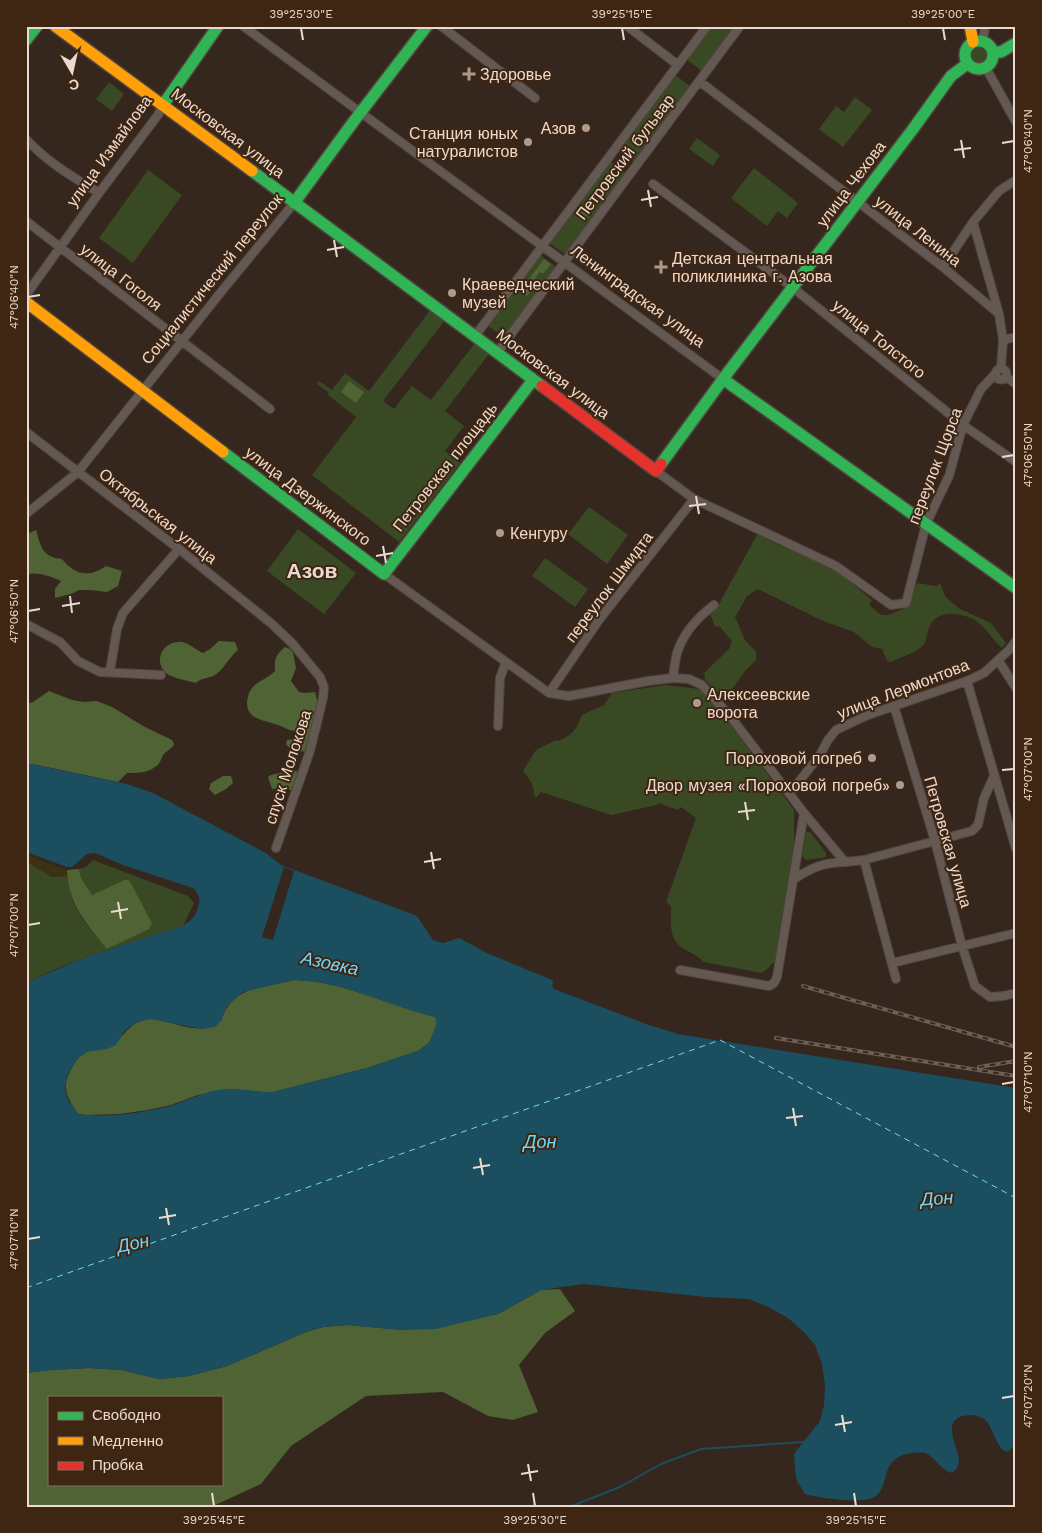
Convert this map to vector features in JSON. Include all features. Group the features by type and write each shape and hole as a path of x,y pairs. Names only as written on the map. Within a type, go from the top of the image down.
{"street":[{"path":"26,40 37,26"},
{"name":"Московская улица","path":"55,26 694,499 836,566 891,606 906,603"},
{"name":"улица Измайлова","path":"26,295 98,193 158,115 218,26"},
{"name":"Ленинградская улица","path":"243,26 723,379 1016,588"},
{"name":"Социалистический переулок","path":"26,514 78,472 294,203 427,26"},
{"path":"441,26 535,98"},
{"path":"627,26 678,65"},
{"name":"Петровский бульвар","path":"476,336 707,26"},
{"name":"Петровский бульвар","path":"497,353 740,26"},
{"path":"970,26 978,42"},
{"path":"978,42 985,26"},
{"path":"978,42 990,46 993,52 990,65 978,70 967,64 964,53 969,44 978,42"},
{"path":"993,52 1001,52 1016,43"},
{"name":"улица Чехова","path":"656,471 951,76 967,64"},
{"path":"986,68 1016,122"},
{"name":"улица Ленина","path":"699,81 943,267 999,314"},
{"path":"26,139 63,172 98,193"},
{"path":"943,267 973,222 999,191 1016,180"},
{"name":"улица Толстого","path":"654,184 792,287 963,425 1016,462"},
{"name":"улица Гоголя","path":"26,221 270,409"},
{"path":"973,222 999,314 1003,340 998,371 1006,371 1006,377 1016,384"},
{"name":"улица Дзержинского","path":"26,302 384,574 549,693"},
{"path":"1003,340 1016,337"},
{"name":"переулок Щорса","path":"906,603 926,524 949,476 963,425 981,389 998,371"},
{"name":"Петровская площадь","path":"384,574 533,380"},
{"name":"Октябрьская улица","path":"26,432 180,550 272,624"},
{"name":"переулок Шмидта","path":"549,693 600,620 694,499"},
{"path":"110,672 117,629 123,613 180,550"},
{"path":"673,678 677,652 687,631 714,605"},
{"path":"26,624 60,642 78,661 100,672 161,675"},
{"name":"спуск Молокова","path":"272,624 292,643 320,677 324,687 310,751 276,848"},
{"name":"улица Лермонтова","path":"790,793 820,755 836,730 868,715 967,681 984,672 1009,650 1016,641"},
{"path":"998,660 1016,688"},
{"path":"498,726 500,678 506,662"},
{"path":"549,693 569,696 673,678 689,679 702,685 730,716 804,813 845,862"},
{"path":"967,681 994,776 1012,820 1016,850"},
{"name":"Петровская улица","path":"894,706 935,841 962,946 975,986 990,997 1016,993"},
{"path":"794,879 813,867 830,863 864,860 972,831 978,825 984,798 994,776"},
{"path":"680,970 768,986 774,983 777,977 804,813"},
{"path":"864,860 896,979"},
{"path":"892,963 1016,933"}],"green space":[{"path":"711,26 735,26 702,71 686,59"},
{"path":"979,44 987,47 990,55 987,63 979,66 971,63 968,55 971,47"},
{"path":"674,74 690,86 634,162 618,151"},
{"path":"109,82 124,94 112,111 96,99"},
{"path":"855,97 872,110 843,147 819,129 836,106 844,112"},
{"path":"697,138 720,155 713,166 689,149"},
{"path":"610,161 626,173 565,254 549,243"},
{"path":"754,168 798,203 787,218 778,211 767,226 731,198"},
{"path":"148,170 182,195 133,263 99,238"},
{"path":"593,192 601,198 584,220 577,215"},
{"path":"540,255 556,267 504,337 488,326"},
{"path":"544,259 551,264 543,274 540,272 530,285 534,288 527,296 520,291"},
{"path":"431,309 445,320 383,401 394,409 412,386 431,400 475,343 489,354 445,411 464,426 445,451 460,463 399,542 312,475 356,417 317,384 319,381 332,390 345,373 369,391"},
{"path":"349,381 364,392 356,403 341,392"},
{"path":"589,507 628,535 607,564 568,534"},
{"path":"298,529 356,573 324,614 267,571"},
{"path":"36,530 43,550 50,556 62,559 72,569 88,573 100,570 106,566 122,571 118,586 107,592 79,590 55,598 55,589 61,581 44,575 26,574 26,538 29,533"},
{"path":"758,533 775,543 834,570 872,600 869,605 881,615 888,615 903,609 909,604 917,583 936,586 940,583 945,596 950,601 960,609 991,623 1006,643 1002,648 977,621 963,615 947,614 932,622 922,647 891,662 887,661 882,649 872,647 854,632 823,621 758,589 747,596 735,617 745,640 756,652 756,660 745,671 725,699 705,680 704,673 729,649 732,641 720,627 715,626 709,612 719,604"},
{"path":"545,558 588,589 575,607 532,576"},
{"path":"219,641 235,642 238,650 222,669 213,676 196,683 172,676 162,668 160,657 165,648 170,644 182,642 203,653"},
{"path":"285,647 293,653 296,668 291,681 299,692 315,692 322,718 321,728 310,751 293,752 286,744 287,740 299,738 296,731 257,718 249,712 247,707 248,695 251,690 275,671 276,658"},
{"path":"666,685 699,689 716,705 794,810 794,845 775,961 762,973 704,962 675,941 671,930 671,906 666,902 696,818 681,807 678,810 658,803 657,805 611,815 541,792 537,797 534,796 531,782 523,771 536,750 571,734 582,715 604,705 612,693"},
{"path":"49,691 72,700 84,702 97,701 112,707 143,726 172,740 174,744 163,755 157,766 141,772 127,773 118,782 26,763 26,704 33,702"},
{"path":"293,770 302,773 299,789 272,789 268,777"},
{"path":"223,776 231,776 233,783 215,795 209,789 211,783"},
{"path":"806,832 810,832 826,853 826,857 806,860 802,856"},
{"path":"93,860 188,896 194,903 183,926 92,955 26,983 26,861 52,877 67,876 71,896 79,913 108,949 152,923 128,880 91,894 81,878 79,869 86,867"},
{"path":"79,869 81,878 92,895 124,880 128,880 152,923 149,929 107,949 80,913 71,894 67,870"},
{"path":"295,980 313,981 348,989 436,1017 437,1024 429,1043 418,1051 367,1068 273,1092 233,1089 198,1095 171,1105 120,1114 78,1114 70,1101 66,1090 67,1079 78,1058 89,1051 111,1046 138,1022 151,1019 191,1028 205,1027 221,1021 226,1009 241,994 260,987"},
{"path":"560,1289 575,1311 545,1333 519,1365 538,1412 513,1420 488,1416 443,1392 366,1396 291,1446 261,1484 211,1507 26,1507 26,1373 89,1368 122,1370 159,1379 189,1376 227,1366 306,1332 323,1327 347,1325 403,1330 498,1314 541,1290"}],"sand":[{"path":"26,855 67,870 67,876 52,877 26,861"}],"water":[{"name":"Дон","path":"26,763 127,784 153,793 266,853 281,865 417,916 433,940 443,943 459,938 487,953 552,980 554,989 646,1024 678,1034 1016,1088 1016,1441 1011,1449 1003,1450 984,1419 973,1415 960,1417 955,1420 952,1426 959,1461 957,1468 952,1473 944,1469 925,1453 910,1453 892,1462 880,1491 870,1499 842,1500 805,1494 797,1481 794,1454 820,1421 824,1406 825,1385 822,1364 815,1345 804,1332 788,1318 749,1299 706,1297 584,1284 541,1290 498,1314 436,1329 403,1330 347,1325 323,1327 306,1332 227,1366 189,1376 159,1379 122,1370 89,1368 26,1373 26,983 86,957 183,926 191,920 197,911 199,897 193,888 123,865 95,853 87,854 72,867 67,867 26,852","holes":["295,980 313,981 348,989 435,1017 437,1024 429,1043 418,1051 367,1068 273,1092 232,1089 218,1090 170,1106 136,1113 112,1115 78,1114 68,1100 65,1089 67,1076 77,1059 87,1052 107,1049 116,1045 123,1033 138,1022 150,1019 202,1029 215,1027 221,1021 227,1006 243,992"]}],"pier":[{"path":"284,867 294,871 273,940 262,937"}],"waterway":[{"path":"569,1507 620,1487 661,1464 701,1449 804,1442"}],"ferry route":[{"path":"26,1288 720,1040 1016,1198"}],"railway":[{"path":"803,986 1016,1047"},
{"path":"776,1038 1016,1076"},
{"path":"979,1067 1016,1061"}],"traffic: fast":[{"path":"26,40 37,26"},
{"path":"163,105 218,26"},
{"path":"294,203 427,26"},
{"path":"979,41 989,45 993,55 989,65 979,69 969,65 965,55 969,45 979,41"},
{"path":"993,52 1001,52 1016,43"},
{"path":"661,464 951,76 967,64"},
{"path":"252,171 542,386"},
{"path":"723,379 1016,588"},
{"path":"223,452 384,574 533,380"}],"traffic: slow":[{"path":"55,26 252,171"},
{"path":"970,26 973,42"},
{"path":"26,302 223,452"}],"traffic: jam":[{"path":"542,386 656,471 661,464"}],"place":[{"name":"Здоровье","path":"469,74"},
{"name":"Азов","path":"586,128"},
{"name":"Станция юных натуралистов","path":"528,142"},
{"name":"Детская центральная поликлиника г. Азова","path":"661,267"},
{"name":"Краеведческий музей","path":"452,293"},
{"name":"Кенгуру","path":"500,533"},
{"name":"Алексеевские ворота","path":"697,703"},
{"name":"Пороховой погреб","path":"872,758"},
{"name":"Двор музея «Пороховой погреб»","path":"900,785"}],"district":[{"name":"Азов","path":"312,570"}],"water label":[{"name":"Азовка","path":"330,963"}]}
